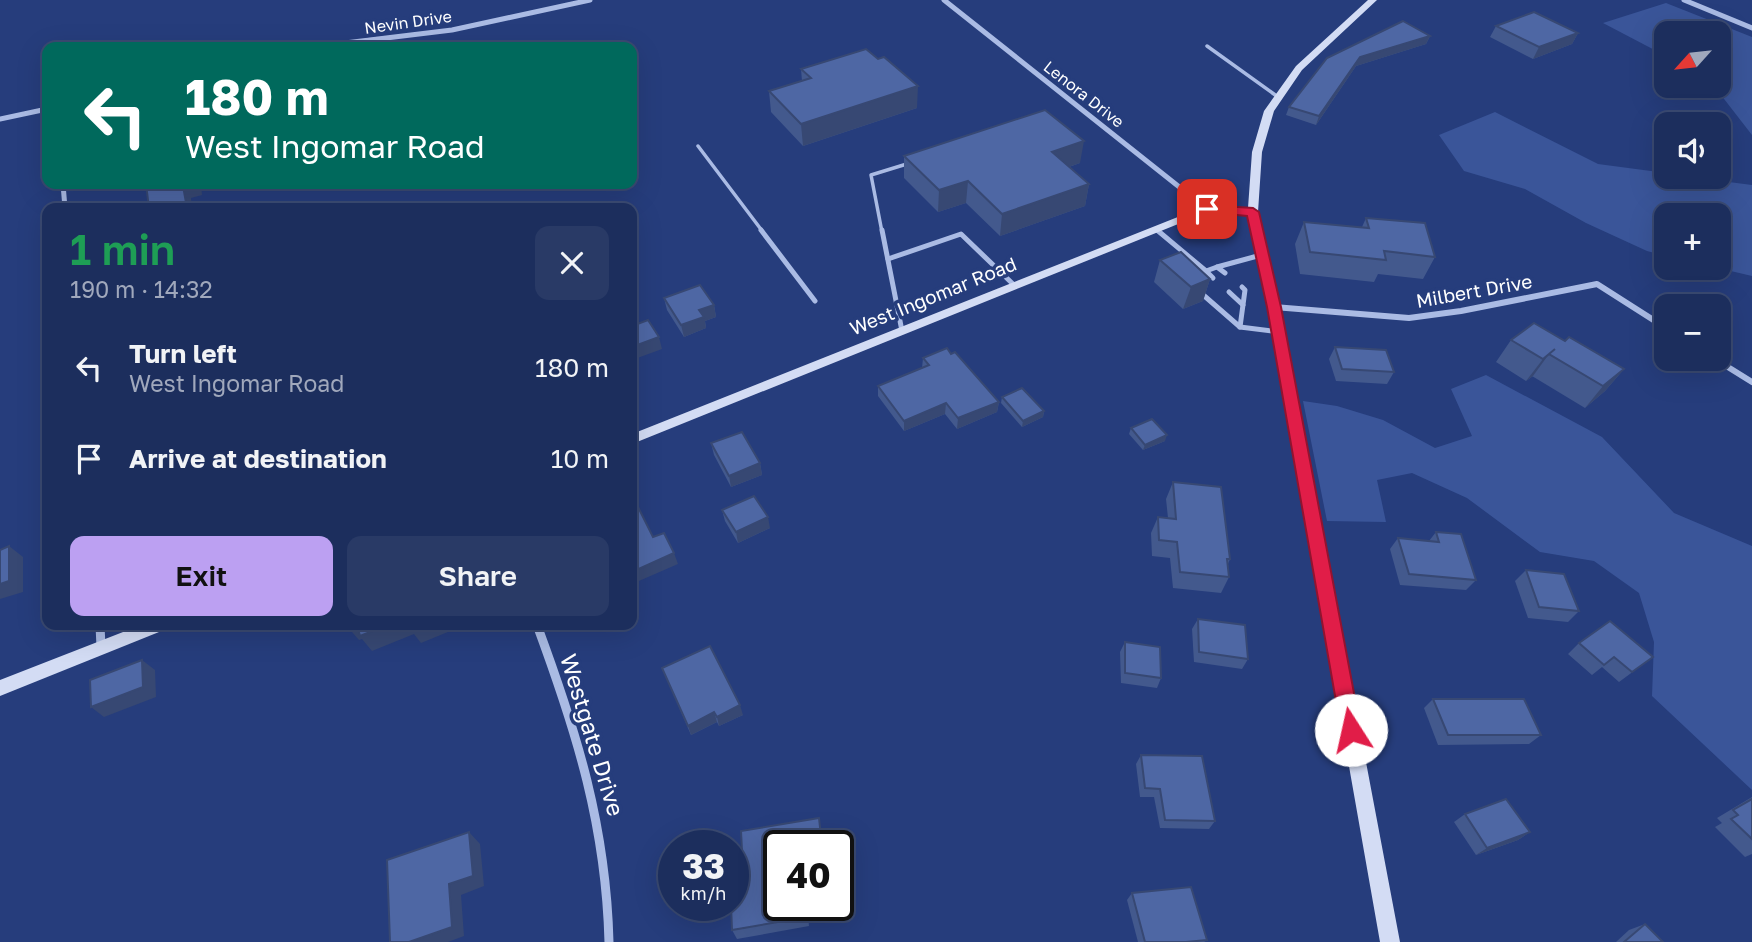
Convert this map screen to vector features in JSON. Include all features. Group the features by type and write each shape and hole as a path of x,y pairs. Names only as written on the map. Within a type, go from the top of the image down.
{"street":[{"name":"Nevin Drive","path":"353,42 452,30 590,0"},
{"name":"Lenora Drive","path":"944,0 1207,209"},
{"path":"1373,0 1299,68 1269,111 1257,152 1253,212 1279,332 1390,942"},
{"path":"1684,0 1752,27"},
{"path":"0,119 42,110"},
{"name":"West Ingomar Road","path":"637,437 1207,209 1253,212"},
{"name":"Milbert Drive","path":"1274,307 1409,318 1461,312 1597,284 1654,320"},
{"path":"1731,369 1752,382"},
{"path":"100,630 101,647"},
{"path":"0,688 145,630"},
{"name":"Westgate Drive","path":"539,630 592,788 603,836 609,903 609,942"}],"lane":[{"path":"1207,46 1278,97"},
{"path":"698,146 816,301"},
{"path":"902,331 871,175 922,159"},
{"path":"1156,229 1213,278"},
{"path":"888,259 961,234 1015,286"},
{"path":"1195,275 1262,254"},
{"path":"1217,267 1225,273"},
{"path":"1240,327 1245,290 1241,286"},
{"path":"1194,287 1240,327 1279,332"},
{"path":"1229,292 1243,305"}],"shaded area":[{"path":"1666,3 1712,21 1654,21 1654,50 1603,23"},
{"path":"1731,29 1752,37 1752,135 1723,98 1731,98"},
{"path":"1495,112 1598,164 1654,171 1654,189 1731,189 1731,182 1752,185 1752,276 1731,271 1731,203 1654,203 1654,253 1586,223 1525,189 1464,171 1439,135"},
{"path":"1486,375 1602,437 1674,513 1752,546 1752,790 1652,696 1654,642 1639,593 1594,561 1540,552 1467,498 1412,473 1377,480 1386,522 1327,521 1303,401 1337,406 1383,420 1435,448 1472,436 1451,389"}],"building":[{"path":"1534,12 1578,33 1539,47 1496,26"},
{"path":"1403,21 1430,36 1360,57 1319,116 1289,107 1327,58"},
{"path":"866,49 878,59 884,57 918,86 801,124 769,91 811,78 801,69"},
{"path":"1045,110 1084,141 1052,152 1089,184 1002,214 968,181 939,190 904,156"},
{"path":"147,189 184,189 186,203 148,203"},
{"path":"1366,218 1425,223 1435,257 1384,251 1386,260 1310,252 1304,222 1369,228"},
{"path":"1181,252 1210,279 1191,287 1160,260"},
{"path":"700,285 714,305 699,310 704,317 681,325 664,298"},
{"path":"648,320 659,337 637,345 637,324"},
{"path":"1534,323 1565,341 1569,337 1624,369 1603,386 1549,354 1543,359 1511,340"},
{"path":"1335,347 1386,350 1394,372 1342,369"},
{"path":"947,348 951,354 955,352 999,402 958,418 946,403 904,421 878,386 929,365 923,358"},
{"path":"1022,388 1044,411 1023,421 1002,397"},
{"path":"1152,419 1167,435 1145,445 1131,428"},
{"path":"742,432 760,463 729,476 711,443"},
{"path":"1173,482 1221,487 1230,559 1227,559 1229,577 1180,572 1177,542 1159,540 1158,517 1176,519"},
{"path":"754,496 768,517 736,532 722,510"},
{"path":"637,505 653,537 664,533 674,553 637,570"},
{"path":"1436,532 1461,534 1476,580 1409,574 1398,538 1439,542"},
{"path":"9,546 9,581 0,584 0,550"},
{"path":"1526,570 1564,574 1579,611 1539,607"},
{"path":"1198,619 1245,625 1248,659 1199,652"},
{"path":"1610,621 1653,657 1632,672 1614,657 1604,665 1579,643"},
{"path":"358,630 375,630 360,636"},
{"path":"1125,642 1160,647 1161,678 1125,673"},
{"path":"710,646 740,705 717,717 714,712 688,726 662,668"},
{"path":"142,660 143,687 91,707 90,680"},
{"path":"1433,699 1524,699 1541,735 1448,735"},
{"path":"1141,755 1202,756 1215,821 1165,820 1160,789 1145,788"},
{"path":"1506,799 1530,832 1487,848 1465,814"},
{"path":"1752,799 1752,839 1731,819 1738,815 1733,810"},
{"path":"819,818 820,830 763,830 763,921 784,921 732,930 732,921 749,921 747,830"},
{"path":"469,832 473,876 449,884 452,927 409,942 390,942 387,860"},
{"path":"1191,887 1207,940 1145,942 1132,893"},
{"path":"1645,924 1663,942 1624,942"}],"route":[{"path":"1207,209 1253,212 1274,307 1351,730"}]}
